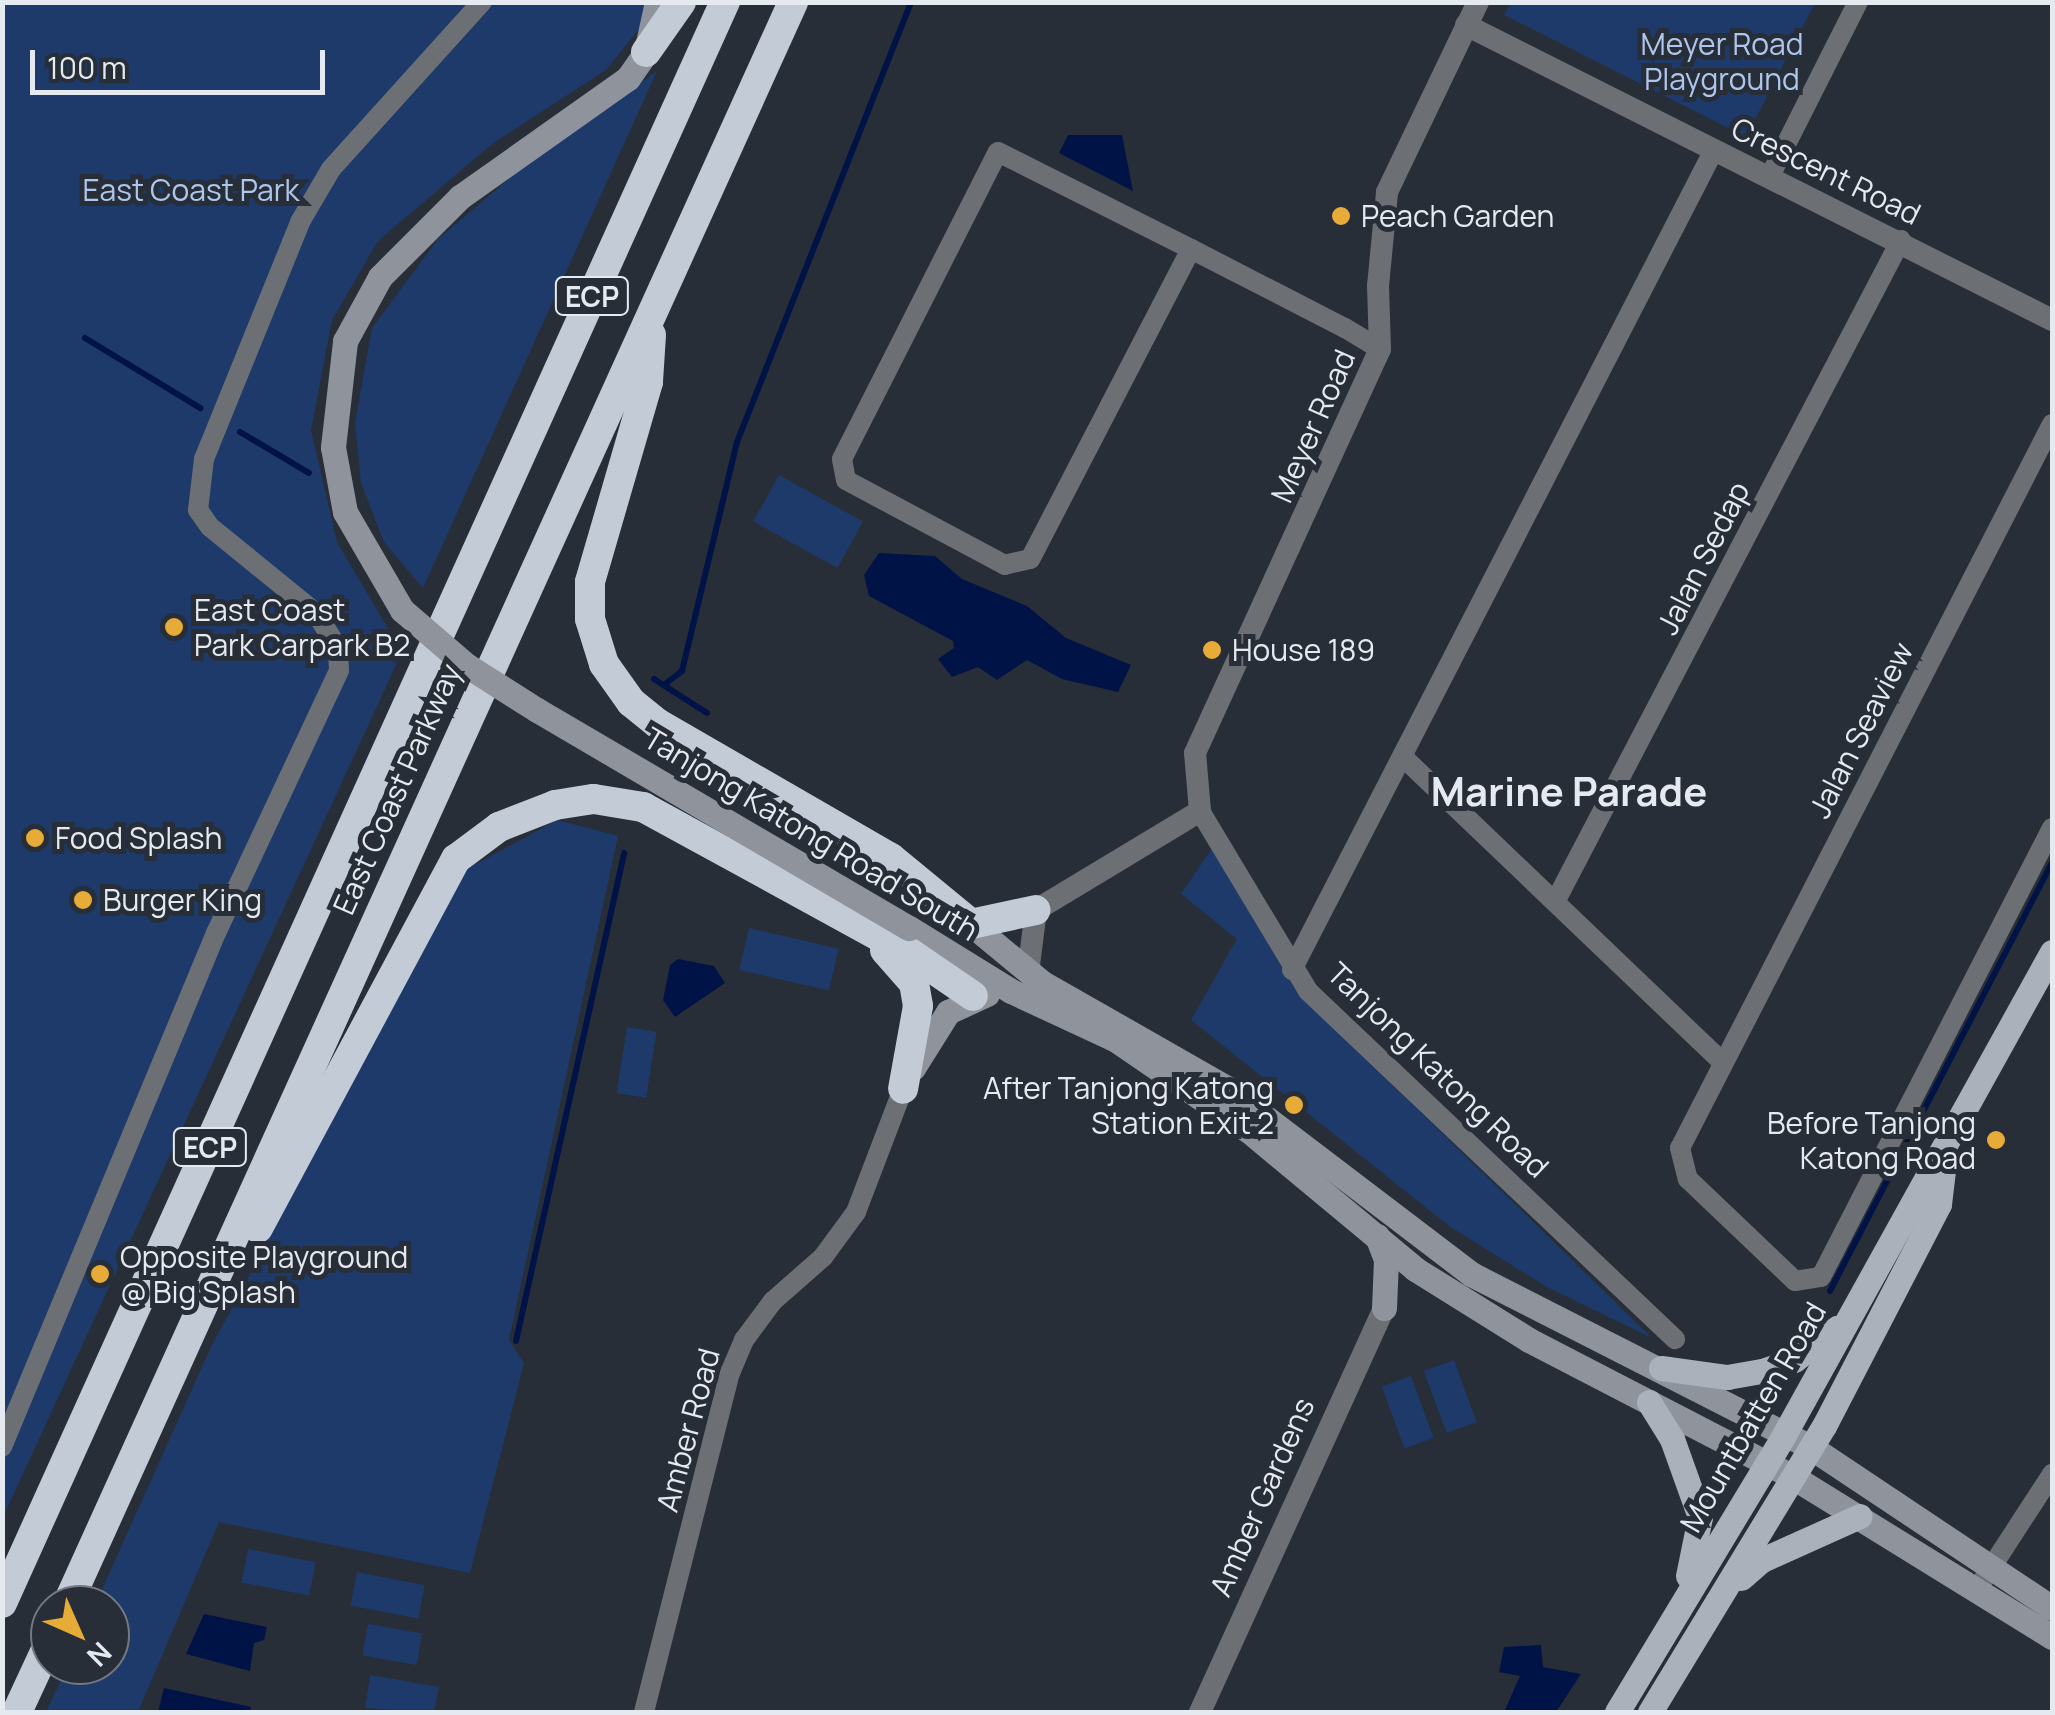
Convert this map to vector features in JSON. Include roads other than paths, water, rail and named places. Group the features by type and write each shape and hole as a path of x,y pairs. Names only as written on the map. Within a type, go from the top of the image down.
{"highway":[{"path":"646,52 681,2"},
{"name":"East Coast Parkway","path":"2,1602 724,2"},
{"name":"East Coast Parkway","path":"75,1585 793,2"},
{"path":"651,322 648,382 590,582 590,620 604,664 631,702 657,723 891,858 971,924 1036,910"},
{"name":"ECP","path":"155,1414 456,858 499,827 554,805 594,799 643,807 856,924"},
{"path":"856,924 972,996"},
{"path":"856,924 914,984 918,1006 902,1089"},
{"path":"17,1712 30,1684"}],"main road":[{"path":"646,52 658,2"},
{"name":"Tanjong Katong Road South","path":"646,52 616,89 519,150 404,249 380,277 345,341 333,447 344,512 402,610 466,665 537,710 909,928 1227,1088 1471,1274 1812,1448"},
{"name":"Tanjong Katong Road South","path":"971,924 1020,982 1116,1040 1249,1131 1441,1285 1529,1340 1794,1478"},
{"name":"Mountbatten Road","path":"1616,1712 1768,1463 1913,1193 1945,1154 2052,952"},
{"path":"902,1089 938,1021 972,996 1020,982"},
{"name":"Mountbatten Road","path":"1650,1712 1812,1448 1939,1204 1945,1154"},
{"path":"1376,1234 1386,1260 1384,1308"},
{"path":"1384,1308 1406,1294 1441,1285"},
{"path":"1660,1368 1728,1377 1765,1370 1794,1360 1848,1317"},
{"path":"1650,1402 1672,1440 1700,1517 1686,1596"},
{"path":"1812,1448 2052,1608"},
{"path":"1794,1478 2052,1637"},
{"path":"1723,1594 1762,1560 1860,1516"}],"street":[{"path":"2,1447 216,933 339,670 338,648 316,613 210,528 198,510 204,458 300,222 331,169 482,2"},
{"name":"Meyer Road","path":"1200,811 1195,753 1380,348 1378,286 1387,192 1478,2"},
{"path":"1770,176 1858,2"},
{"name":"Crescent Road","path":"1466,25 1901,240 2052,320"},
{"path":"1292,970 1714,150"},
{"path":"1191,249 1030,559 1005,565 846,480 842,459 998,152 1191,249 1380,348"},
{"name":"Jalan Sedap","path":"1556,902 1901,240"},
{"name":"Jalan Seaview","path":"1821,1277 1795,1281 1680,1165 1680,1148 2052,424"},
{"path":"1402,757 1723,1064"},
{"path":"1020,982 1036,910 1200,811"},
{"name":"Tanjong Katong Road","path":"1200,811 1292,970 1496,1174 1675,1339"},
{"name":"Mountbatten Road","path":"1821,1277 2052,828"},
{"name":"Amber Road","path":"644,1712 730,1373 744,1340 773,1302 823,1257 856,1212 902,1089"},
{"name":"Amber Gardens","path":"1200,1712 1384,1308"},
{"path":"1976,1591 2052,1474"}],"waterway":[{"path":"664,685 682,671 737,442 911,2"},
{"path":"85,338 200,408"},
{"path":"240,432 309,473"},
{"path":"654,679 707,713"},
{"path":"516,1341 624,853"},
{"path":"1830,1291 2052,862"}],"place":[{"name":"Peach Garden","path":"1341,216"},
{"name":"East Coast Park Carpark B2","path":"174,627"},
{"name":"House 189","path":"1212,650"},
{"name":"Food Splash","path":"35,838"},
{"name":"Burger King","path":"83,900"},
{"name":"After Tanjong Katong Station Exit 2","path":"1294,1105"},
{"name":"Before Tanjong Katong Road","path":"1996,1140"},
{"name":"Opposite Playground @ Big Splash","path":"100,1274"}],"district":[{"name":"Marine Parade","path":"1569,791"}],"park label":[{"name":"Meyer Road Playground","path":"1722,61"},
{"name":"East Coast Park","path":"191,190"}]}
